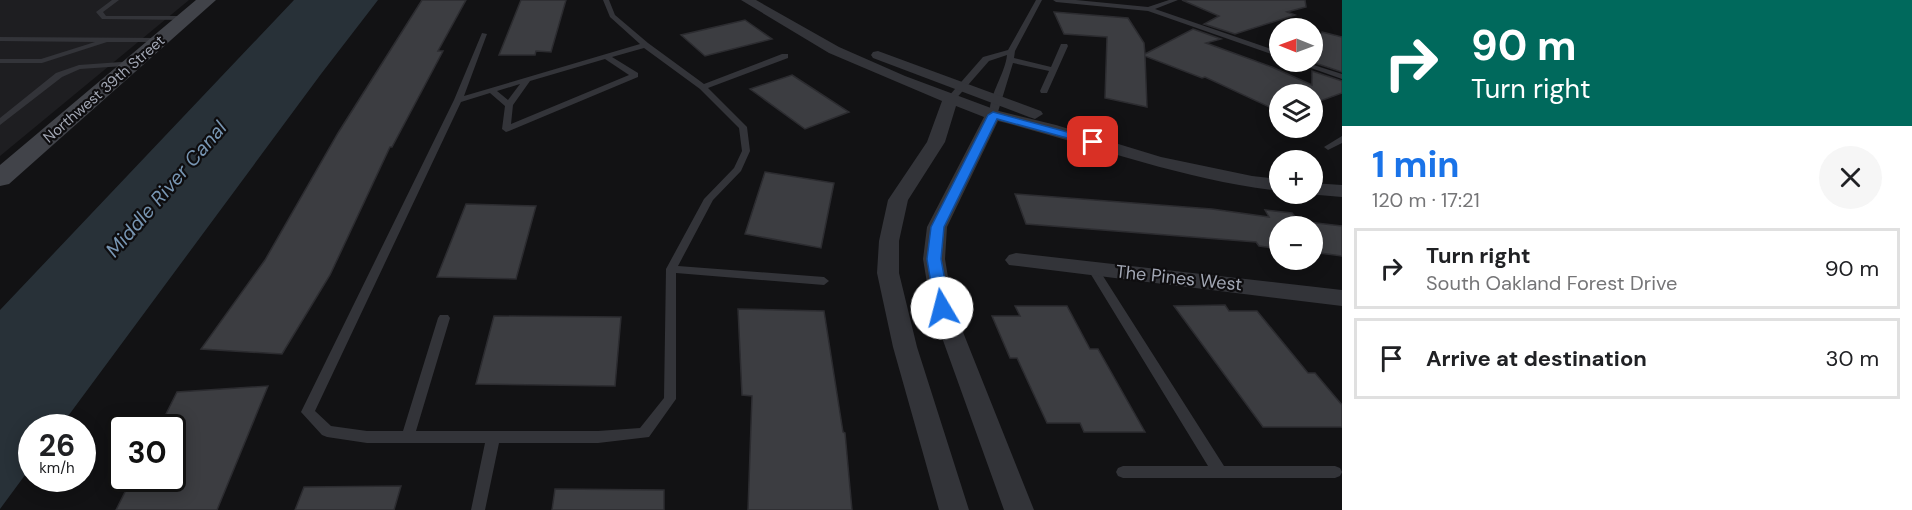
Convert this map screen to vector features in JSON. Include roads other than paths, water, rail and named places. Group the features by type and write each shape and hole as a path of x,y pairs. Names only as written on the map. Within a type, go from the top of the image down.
{"street":[{"name":"Northwest 39th Street","path":"0,178 207,0"},
{"path":"747,0 834,50 1050,129 1157,162 1269,184"},
{"path":"766,0 956,93"},
{"path":"954,510 904,346 888,273 889,241 898,200 936,142 956,93"},
{"path":"994,107 1035,114 1177,155 1231,168 1269,172"},
{"path":"994,107 937,227 934,259 942,308 1019,510"},
{"path":"1323,176 1342,177"},
{"path":"1323,190 1342,191"},
{"name":"The Pines West","path":"1016,260 1342,298"}],"lane":[{"path":"116,0 99,12 104,18 187,18"},
{"path":"484,34 458,100 308,412 327,431 366,437 598,437 644,433 670,399 671,269 709,199 738,169 746,151 743,127 703,87 645,45 612,16 606,0"},
{"path":"994,107 1012,60 1011,51 1039,0"},
{"path":"1056,0 1149,9 1269,51"},
{"path":"1149,9 1175,0"},
{"path":"0,39 161,40"},
{"path":"0,61 42,62 107,40"},
{"path":"458,100 493,92 645,45"},
{"path":"1044,91 1064,46"},
{"path":"956,93 986,59 1011,51"},
{"path":"526,81 509,105 506,129 634,75 605,56"},
{"path":"703,87 785,56"},
{"path":"1012,60 1053,70"},
{"path":"0,122 59,75 79,66 135,63"},
{"path":"1323,71 1342,77"},
{"path":"493,92 509,105"},
{"path":"1328,147 1342,139"},
{"path":"1092,268 1220,472"},
{"path":"671,269 824,281"},
{"path":"408,437 444,318"},
{"path":"478,510 493,438"},
{"path":"1123,472 1335,472"}],"water":[{"name":"Middle River Canal","path":"294,0 378,0 70,414 18,414 18,485 0,509 0,310"}]}
